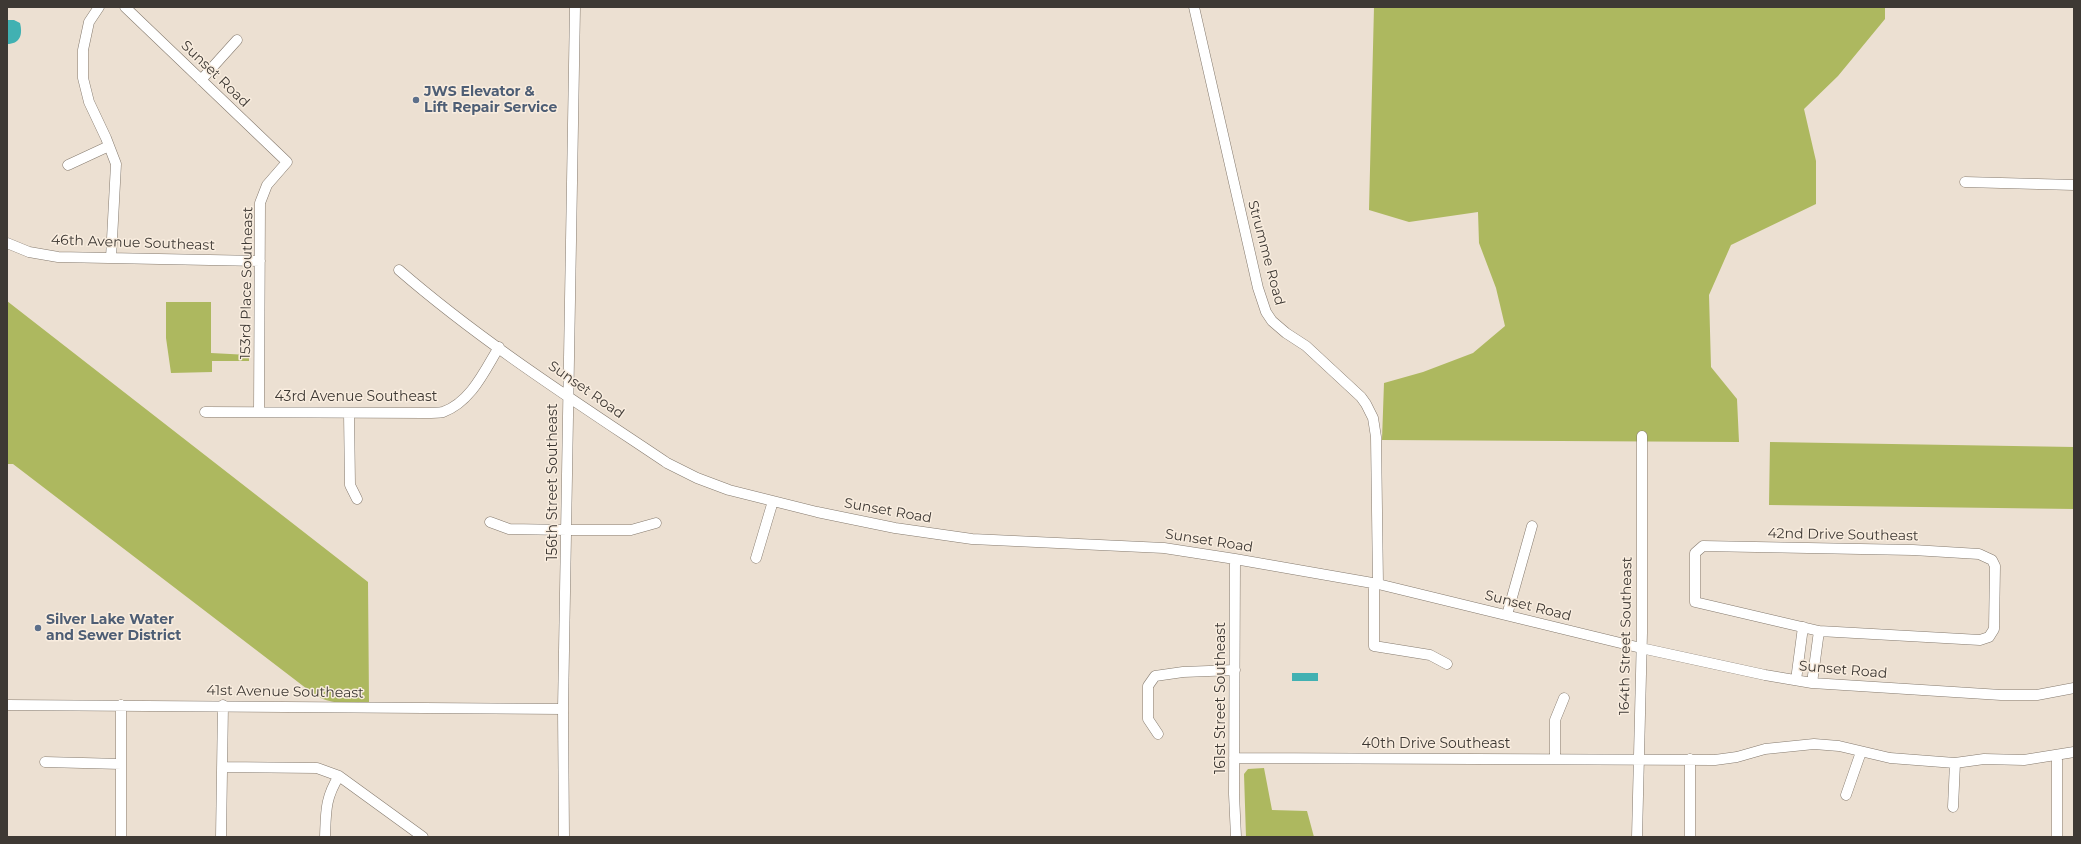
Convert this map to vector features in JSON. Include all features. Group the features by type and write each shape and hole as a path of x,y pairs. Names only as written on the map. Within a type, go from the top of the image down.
{"street":[{"path":"99,7 89,22 84,50 83,78 89,102 116,164 111,258"},
{"name":"Sunset Road","path":"125,7 287,162"},
{"name":"156th Street Southeast","path":"564,837 563,709 567,530 567,396 575,7"},
{"name":"Strumme Road","path":"1194,7 1258,288 1266,312 1272,321 1306,346 1361,397 1373,418 1376,437 1377,467 1374,646 1430,655 1447,664"},
{"path":"201,80 237,40"},
{"path":"68,166 109,146"},
{"name":"153rd Place Southeast","path":"259,412 260,203 267,186 287,162"},
{"path":"1965,182 2074,185"},
{"name":"46th Avenue Southeast","path":"7,243 29,252 58,256 260,261"},
{"name":"Sunset Road","path":"400,270 430,297 499,347 567,396 667,463 697,478 723,487 817,512 896,528 972,539 1164,548 1376,583 1640,648 1812,683 2001,695 2037,695 2074,688"},
{"name":"43rd Avenue Southeast","path":"205,412 443,412 464,398 481,378 499,347"},
{"path":"349,413 350,485 357,499"},
{"name":"164th Street Southeast","path":"1637,837 1642,436"},
{"path":"756,558 773,501"},
{"path":"490,522 509,529 567,530 631,530 656,523"},
{"path":"1506,615 1532,526"},
{"name":"42nd Drive Southeast","path":"1803,627 1695,602 1695,553 1703,546 1905,549 1979,554 1992,560 1995,566 1994,629 1989,637 1980,640 1819,631"},
{"name":"161st Street Southeast","path":"1235,559 1234,758 1236,837"},
{"path":"1796,680 1803,627 1819,631 1812,683"},
{"path":"1158,734 1148,719 1148,686 1155,676 1183,672 1235,670"},
{"path":"1555,758 1556,720 1564,698"},
{"name":"41st Avenue Southeast","path":"7,705 223,705 563,709"},
{"path":"121,705 121,837"},
{"path":"221,837 223,705"},
{"path":"1638,759 1730,758 1771,748 1814,744 1839,746 1890,758 1955,763 1984,758 2024,760 2057,756 2074,752"},
{"path":"1846,795 1861,752"},
{"path":"2057,756 2058,837"},
{"name":"40th Drive Southeast","path":"1234,758 1638,759"},
{"path":"1690,759 1690,837"},
{"path":"45,762 121,764"},
{"path":"1953,807 1955,763"},
{"path":"222,767 317,768 339,776 423,837"},
{"path":"325,837 326,811 330,790 339,776"}],"green space":[{"path":"1374,7 1885,7 1885,19 1838,76 1804,109 1816,161 1816,204 1731,245 1709,295 1711,367 1737,399 1739,442 1382,440 1384,383 1423,372 1473,353 1505,326 1496,288 1479,243 1478,212 1409,222 1369,210"},
{"path":"7,301 368,582 369,702 332,702 314,694 13,464 7,464"},
{"path":"166,302 211,302 211,353 249,355 249,361 212,361 212,372 171,373 166,338"},
{"path":"1770,442 2074,447 2074,509 1769,505"},
{"path":"1264,768 1272,810 1307,811 1314,837 1246,837 1244,774 1248,769"}],"water":[{"path":"7,20 14,20 20,23 20,38 18,41 11,44 7,44"},
{"path":"1292,673 1318,673 1318,681 1292,681"}],"place":[{"name":"JWS Elevator & Lift Repair Service","path":"416,100"},
{"name":"Silver Lake Water and Sewer District","path":"38,628"}]}
